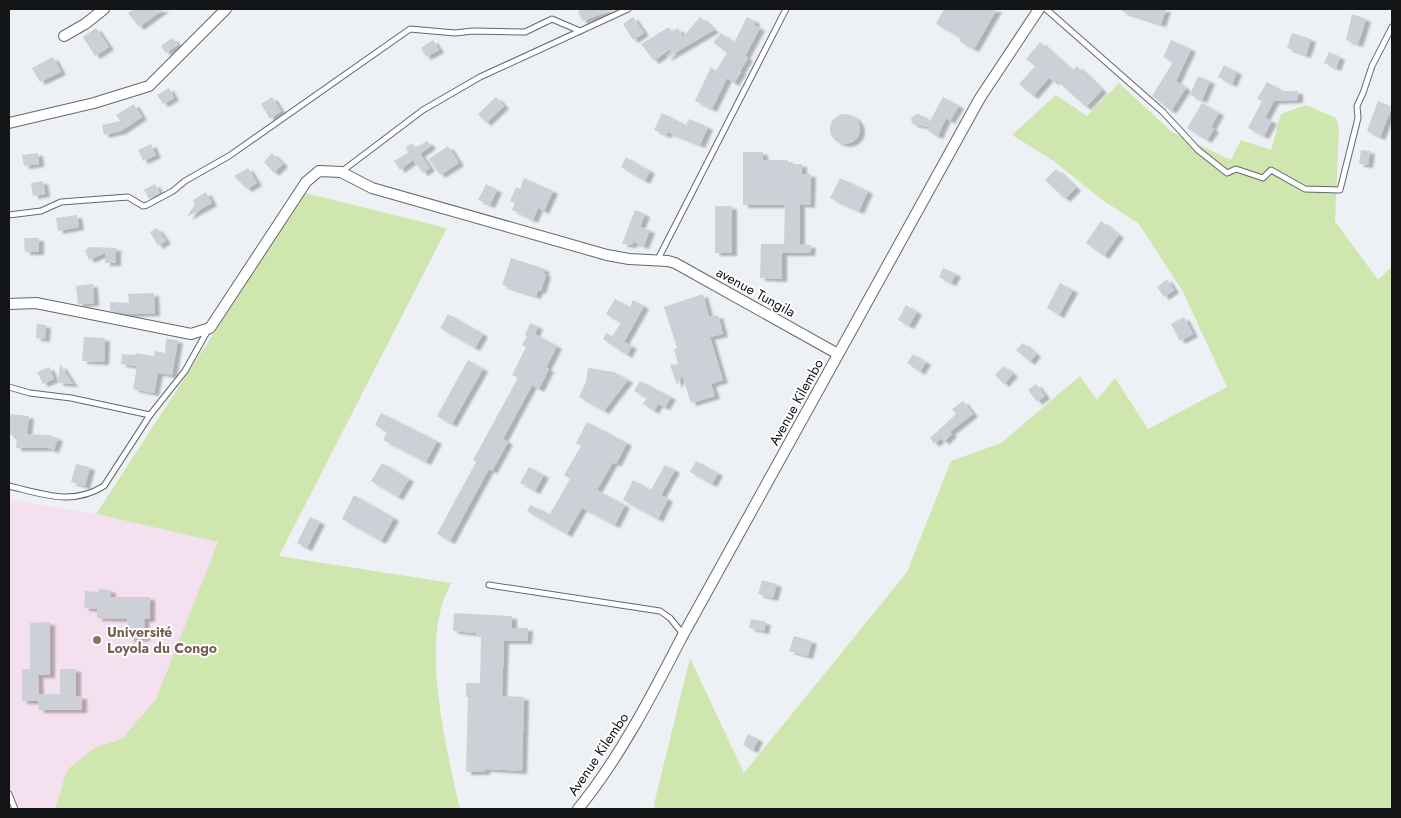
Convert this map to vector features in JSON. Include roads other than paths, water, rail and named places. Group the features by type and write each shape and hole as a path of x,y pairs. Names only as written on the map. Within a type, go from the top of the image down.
{"street":[{"path":"64,36 104,9"},
{"path":"9,122 94,103 149,86 226,9"},
{"name":"Avenue Kilembo","path":"578,809 643,711 683,635 980,98 1039,9"},
{"path":"9,304 36,304 191,334 210,328 306,182 319,171 340,172"},
{"name":"avenue Tungila","path":"340,172 372,188 607,255 629,259 658,259 675,263 838,354"}],"lane":[{"path":"340,172 422,110 480,77 628,9"},
{"path":"658,259 786,9"},
{"path":"1046,9 1163,112 1198,150 1227,173 1236,169 1263,178 1271,170 1306,189 1340,190 1358,118 1357,106 1372,66 1392,27"},
{"path":"9,215 42,211 61,202 128,198 142,206 146,206 229,156 410,29 455,33 472,31 525,32 552,19 580,31"},
{"path":"9,486 68,498 95,492 104,486 150,415 185,371 210,328"},
{"path":"9,386 30,392 71,398 150,415"},
{"path":"489,585 660,611 670,618 683,635"},
{"path":"9,794 15,809"}],"place":[{"name":"Université Loyola du Congo","path":"97,640"}]}
